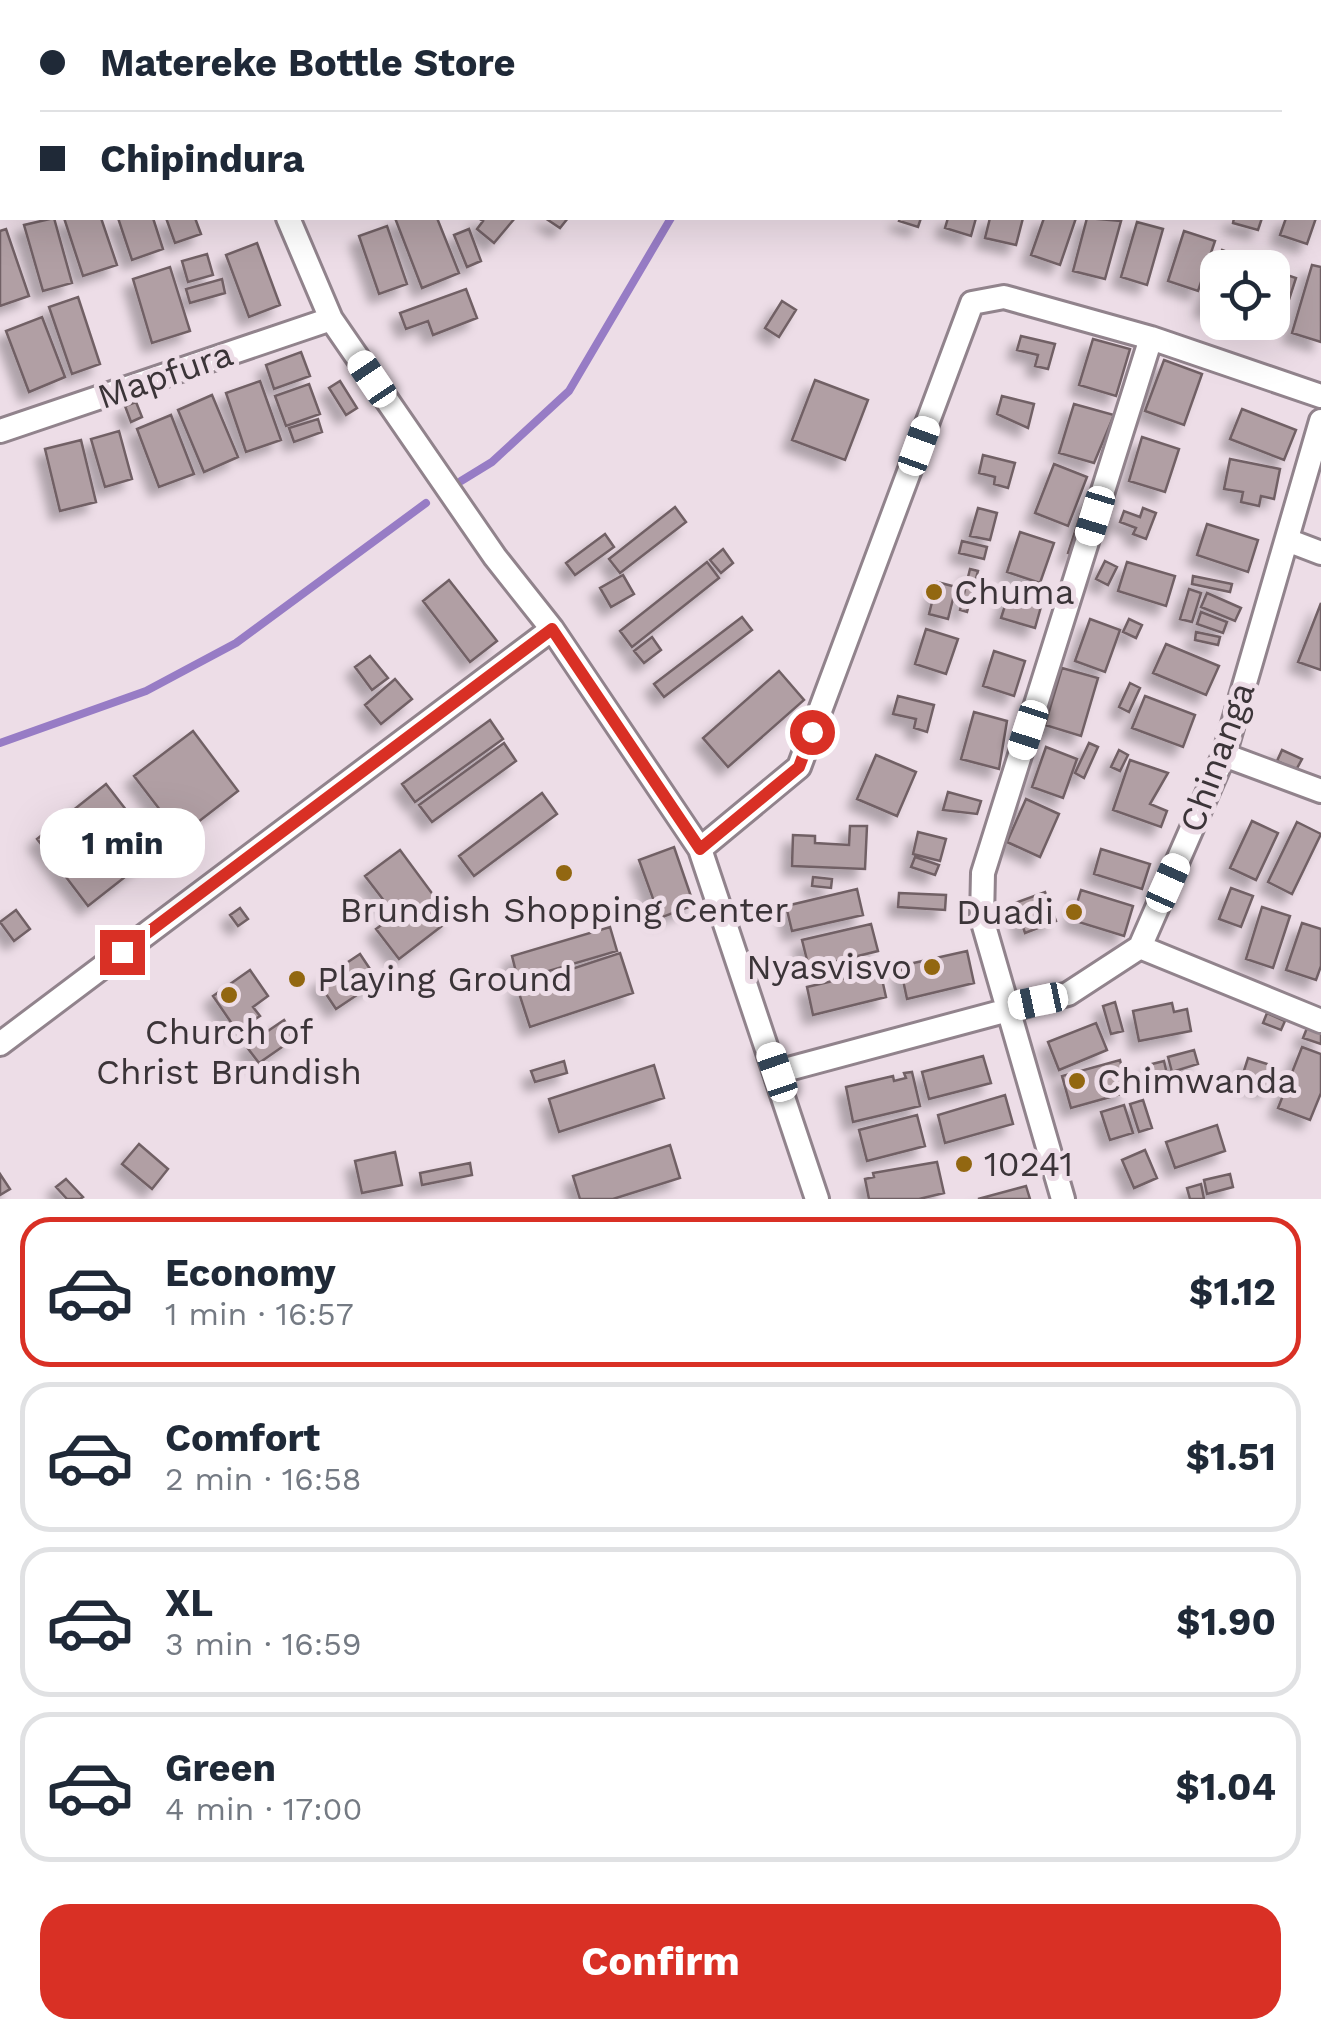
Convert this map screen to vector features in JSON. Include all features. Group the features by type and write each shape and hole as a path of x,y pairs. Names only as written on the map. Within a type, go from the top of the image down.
{"street":[{"path":"289,220 331,319 495,558 552,629 700,849 816,1199"},
{"path":"700,849 799,767 972,303 1004,297 1151,338 1321,396"},
{"name":"Mapfura","path":"0,430 331,319"},
{"path":"1064,1199 982,919 984,872 1151,338"},
{"name":"Chinanga","path":"1140,948 1224,755 1321,421"},
{"path":"1287,540 1321,553"},
{"path":"0,1044 552,629"},
{"path":"1224,755 1321,791"},
{"path":"777,1072 1068,994 1140,948 1321,1021"}],"building":[{"path":"55,220 72,283 43,291 24,225"},
{"path":"65,220 102,220 117,265 83,276"},
{"path":"119,220 154,220 163,249 132,260"},
{"path":"167,220 196,220 201,234 175,243"},
{"path":"396,220 438,220 459,273 422,288"},
{"path":"513,220 494,243 477,229 483,221"},
{"path":"548,220 566,220 560,228"},
{"path":"899,220 920,220 918,227"},
{"path":"947,220 975,220 971,236 945,228"},
{"path":"990,220 1022,220 1016,245 985,238"},
{"path":"1043,220 1075,220 1060,265 1031,255"},
{"path":"1086,220 1121,221 1105,279 1073,271"},
{"path":"1234,220 1261,220 1258,230 1233,223"},
{"path":"1285,220 1315,220 1307,244 1280,235"},
{"path":"1137,222 1163,229 1147,285 1121,277"},
{"path":"387,226 407,284 379,294 359,236"},
{"path":"6,229 29,296 0,306 0,231"},
{"path":"469,229 481,261 467,267 454,235"},
{"path":"1184,231 1215,241 1212,250 1200,250 1198,291 1168,281"},
{"path":"257,243 280,305 249,317 226,255"},
{"path":"207,254 213,275 188,282 182,261"},
{"path":"1312,265 1321,267 1321,342 1292,333"},
{"path":"170,267 190,331 152,343 133,279"},
{"path":"222,279 225,293 190,303 186,289"},
{"path":"466,289 477,318 433,335 428,321 406,329 400,313"},
{"path":"78,297 100,364 72,374 49,307"},
{"path":"782,301 796,310 779,337 765,328"},
{"path":"42,317 65,377 29,392 6,331"},
{"path":"1021,336 1055,344 1048,369 1035,366 1038,355 1017,350"},
{"path":"1093,339 1130,349 1116,396 1079,385"},
{"path":"301,352 310,376 274,389 266,365"},
{"path":"1164,360 1202,374 1184,425 1145,411"},
{"path":"815,380 868,400 845,460 792,440"},
{"path":"260,381 281,440 246,452 226,393"},
{"path":"340,381 357,408 346,415 329,388"},
{"path":"309,384 320,414 286,426 275,396"},
{"path":"212,395 238,457 204,472 178,410"},
{"path":"1002,396 1034,404 1028,428 997,414"},
{"path":"136,402 142,417 131,422 125,406"},
{"path":"1074,404 1114,415 1094,463 1059,453"},
{"path":"1242,409 1296,430 1284,460 1230,439"},
{"path":"171,415 194,474 159,487 137,429"},
{"path":"318,419 322,432 294,442 289,428"},
{"path":"119,431 132,479 105,487 91,439"},
{"path":"1142,437 1179,449 1165,492 1129,481"},
{"path":"81,440 96,502 60,511 45,449"},
{"path":"983,455 1015,463 1008,488 994,484 995,477 979,473"},
{"path":"1230,459 1280,469 1274,499 1261,496 1259,506 1241,502 1243,492 1224,489"},
{"path":"1054,464 1087,477 1068,526 1035,513"},
{"path":"1086,498 1093,500 1075,555 1068,553"},
{"path":"675,507 686,522 620,573 609,559"},
{"path":"978,508 997,513 990,540 970,536"},
{"path":"1143,508 1156,513 1146,539 1133,534 1136,528 1120,522 1124,511 1140,517"},
{"path":"1207,524 1258,540 1248,572 1197,555"},
{"path":"1020,532 1054,543 1040,583 1007,572"},
{"path":"605,534 614,547 575,575 566,563"},
{"path":"962,541 987,547 984,559 959,553"},
{"path":"723,549 733,563 721,573 710,560"},
{"path":"1105,561 1117,567 1108,585 1096,579"},
{"path":"707,562 719,578 632,647 620,631"},
{"path":"1127,562 1175,576 1166,606 1118,591"},
{"path":"970,569 978,571 967,612 960,610"},
{"path":"623,575 634,594 611,607 600,588"},
{"path":"1193,576 1232,584 1230,592 1192,584"},
{"path":"449,580 497,641 470,662 423,601"},
{"path":"937,582 956,587 948,619 929,614"},
{"path":"1011,587 1044,596 1035,628 1001,618"},
{"path":"1189,589 1201,593 1192,622 1180,619"},
{"path":"1207,593 1241,608 1235,621 1201,607"},
{"path":"1321,603 1321,670 1298,662"},
{"path":"1201,612 1227,622 1223,633 1197,624"},
{"path":"742,617 752,630 664,697 654,684"},
{"path":"1090,619 1120,630 1105,672 1075,661"},
{"path":"1129,619 1142,625 1136,638 1123,632"},
{"path":"926,629 958,639 946,674 915,664"},
{"path":"1196,632 1220,637 1218,645 1195,640"},
{"path":"652,637 661,650 644,663 634,651"},
{"path":"1166,644 1219,666 1206,695 1153,673"},
{"path":"994,651 1025,661 1014,696 983,686"},
{"path":"370,656 388,678 372,690 355,667"},
{"path":"1062,668 1098,678 1081,736 1045,725"},
{"path":"779,671 804,700 728,767 703,738"},
{"path":"395,679 412,699 381,724 365,705"},
{"path":"1130,683 1140,688 1129,712 1119,707"},
{"path":"898,696 934,705 927,732 914,728 916,719 893,714"},
{"path":"1145,696 1195,715 1183,747 1132,728"},
{"path":"974,712 1007,721 999,769 961,759"},
{"path":"490,720 503,739 415,802 402,784"},
{"path":"193,731 238,791 180,836 134,776"},
{"path":"504,743 516,761 432,822 419,805"},
{"path":"1089,743 1098,747 1084,778 1075,773"},
{"path":"1046,747 1077,759 1063,798 1032,787"},
{"path":"1119,750 1128,755 1120,771 1111,767"},
{"path":"1282,750 1302,759 1296,770 1277,761"},
{"path":"876,755 916,772 897,816 857,799"},
{"path":"1130,760 1168,773 1150,804 1167,811 1161,827 1113,810"},
{"path":"106,784 158,851 88,906 37,839"},
{"path":"948,792 981,801 977,814 943,810"},
{"path":"542,793 557,814 474,876 459,856"},
{"path":"1026,799 1059,814 1040,857 1007,842"},
{"path":"1252,821 1278,833 1256,880 1230,868"},
{"path":"1297,822 1321,834 1292,894 1268,882"},
{"path":"850,826 867,826 865,869 792,866 793,835 815,836 815,843 849,845"},
{"path":"918,832 946,839 940,861 913,854"},
{"path":"674,847 694,905 660,918 639,860"},
{"path":"1101,849 1150,864 1142,889 1094,874"},
{"path":"400,850 451,919 399,959 376,929 395,915 365,876"},
{"path":"915,857 939,865 935,875 911,867"},
{"path":"813,877 832,879 831,888 812,886"},
{"path":"1231,888 1253,896 1241,927 1219,919"},
{"path":"857,889 863,915 792,931 786,906"},
{"path":"1081,890 1133,906 1124,936 1072,920"},
{"path":"1045,892 1056,921 1025,933 1015,903"},
{"path":"899,893 946,895 945,910 898,907"},
{"path":"1262,907 1290,916 1273,968 1246,959"},
{"path":"240,908 248,919 238,926 230,915"},
{"path":"16,910 30,929 14,941 0,922"},
{"path":"1302,923 1321,929 1321,966 1316,980 1286,970"},
{"path":"871,924 878,951 809,968 802,940"},
{"path":"610,927 617,951 518,980 512,956"},
{"path":"967,951 974,983 907,999 900,966"},
{"path":"620,953 633,993 530,1027 517,987"},
{"path":"360,954 378,981 336,1009 318,982"},
{"path":"250,970 268,996 253,1007 260,1016 237,1031 213,996"},
{"path":"880,970 886,997 813,1015 807,987"},
{"path":"1115,1002 1123,1031 1111,1034 1103,1006"},
{"path":"1172,1003 1174,1012 1187,1009 1191,1031 1139,1041 1133,1011"},
{"path":"1267,1013 1285,1021 1281,1030 1263,1023"},
{"path":"284,1020 295,1038 259,1063 246,1046"},
{"path":"1096,1023 1107,1050 1059,1070 1048,1042"},
{"path":"1307,1028 1321,1032 1321,1044 1303,1038"},
{"path":"1302,1047 1321,1054 1321,1093 1310,1120 1278,1108"},
{"path":"1194,1050 1198,1064 1172,1072 1168,1057"},
{"path":"983,1056 991,1083 929,1099 922,1072"},
{"path":"1248,1058 1277,1067 1269,1090 1241,1080"},
{"path":"1120,1060 1128,1092 1071,1108 1062,1076"},
{"path":"564,1061 567,1073 535,1082 531,1071"},
{"path":"1164,1061 1167,1074 1151,1078 1148,1065"},
{"path":"654,1065 664,1098 559,1132 549,1099"},
{"path":"912,1072 920,1106 853,1122 846,1087 893,1076 894,1081"},
{"path":"1005,1095 1013,1124 945,1143 938,1115"},
{"path":"1143,1100 1152,1128 1139,1132 1130,1104"},
{"path":"1124,1105 1133,1133 1110,1140 1101,1112"},
{"path":"917,1115 925,1146 867,1161 859,1130"},
{"path":"1217,1125 1225,1151 1175,1168 1166,1142"},
{"path":"139,1144 168,1169 152,1189 122,1164"},
{"path":"670,1145 680,1178 613,1199 580,1199 573,1176"},
{"path":"1145,1150 1157,1178 1134,1188 1122,1160"},
{"path":"395,1152 402,1185 362,1193 355,1161"},
{"path":"937,1162 944,1193 919,1199 869,1199 865,1179 874,1177 873,1173"},
{"path":"470,1163 472,1175 422,1185 420,1173"},
{"path":"0,1174 10,1189 0,1195"},
{"path":"1230,1174 1233,1187 1207,1194 1204,1180"},
{"path":"66,1179 83,1197 67,1199 56,1187"},
{"path":"1201,1184 1204,1199 1190,1199 1187,1188"},
{"path":"1026,1186 1030,1199 978,1199"}],"waterway":[{"path":"461,481 492,462 569,391 670,220"},
{"path":"0,743 146,691 236,643 426,503"}],"place":[{"name":"Chuma","path":"934,592"},
{"name":"Brundish Shopping Center","path":"564,873"},
{"name":"Duadi","path":"1074,912"},
{"name":"Nyasvisvo","path":"932,967"},
{"name":"Playing Ground","path":"297,979"},
{"name":"Church of Christ Brundish","path":"229,995"},
{"name":"Chimwanda","path":"1077,1081"},
{"name":"10241","path":"964,1164"}],"route":[{"path":"122,952 552,629 700,849 799,767 812,732"}]}
